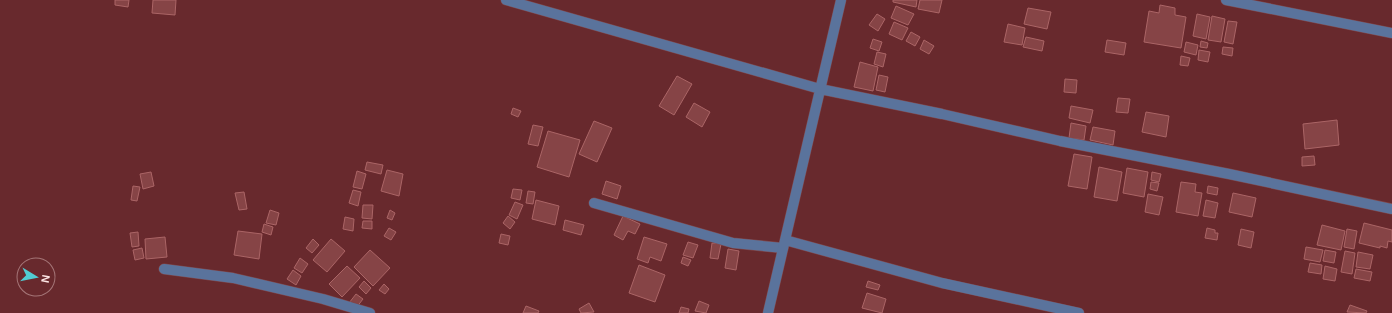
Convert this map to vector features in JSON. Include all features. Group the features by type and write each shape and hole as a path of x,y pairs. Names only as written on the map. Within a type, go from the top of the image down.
{"street":[{"path":"506,0 820,89 942,114 1060,142 1229,174 1392,209"},
{"path":"768,313 841,0"},
{"path":"1226,0 1392,33"},
{"path":"594,203 733,243 784,244 942,283 1079,313"},
{"path":"164,269 233,278 323,299 370,313"}],"building":[{"path":"115,0 129,0 128,7 115,5"},
{"path":"153,0 176,0 175,15 152,13"},
{"path":"893,0 917,0 916,7 893,2"},
{"path":"920,0 942,0 939,13 918,9"},
{"path":"1160,5 1175,8 1175,15 1186,17 1181,48 1144,42 1149,11 1159,13"},
{"path":"896,6 914,14 908,25 891,18"},
{"path":"1028,8 1051,12 1047,29 1024,24"},
{"path":"877,14 885,19 878,31 869,25"},
{"path":"1197,14 1210,17 1206,39 1193,36"},
{"path":"1212,16 1225,19 1221,42 1208,40"},
{"path":"1228,21 1237,22 1233,44 1224,42"},
{"path":"894,22 908,28 902,40 889,34"},
{"path":"1008,24 1025,28 1022,45 1004,42"},
{"path":"911,32 920,37 915,46 906,41"},
{"path":"1026,37 1044,41 1042,51 1023,47"},
{"path":"873,39 882,42 879,51 870,48"},
{"path":"924,40 934,46 929,54 920,49"},
{"path":"1107,40 1126,43 1124,55 1105,52"},
{"path":"1201,41 1208,43 1207,48 1200,47"},
{"path":"1186,42 1198,45 1196,55 1184,52"},
{"path":"1223,47 1233,48 1232,56 1222,54"},
{"path":"1199,50 1210,52 1208,62 1198,60"},
{"path":"877,52 886,54 883,67 874,64"},
{"path":"1181,56 1190,58 1188,66 1180,65"},
{"path":"860,62 878,67 873,91 854,87"},
{"path":"879,75 888,77 885,92 876,90"},
{"path":"677,76 692,84 674,115 659,106"},
{"path":"1065,79 1077,80 1076,93 1064,92"},
{"path":"1118,98 1130,99 1128,113 1116,112"},
{"path":"694,103 710,112 702,127 686,117"},
{"path":"1071,106 1093,110 1090,123 1069,118"},
{"path":"513,108 521,111 518,117 511,114"},
{"path":"1146,112 1169,116 1166,137 1142,132"},
{"path":"1337,120 1339,145 1305,149 1303,124"},
{"path":"594,121 612,128 597,162 579,154"},
{"path":"1071,123 1086,126 1084,140 1069,138"},
{"path":"533,125 543,127 538,146 528,144"},
{"path":"1093,127 1115,131 1113,145 1090,140"},
{"path":"548,131 580,140 569,177 537,167"},
{"path":"1074,154 1092,157 1087,189 1068,186"},
{"path":"1314,156 1315,165 1302,166 1302,157"},
{"path":"367,162 383,165 381,174 365,170"},
{"path":"1099,167 1122,172 1117,201 1094,197"},
{"path":"1127,168 1148,172 1144,197 1123,193"},
{"path":"387,170 403,174 399,196 381,191"},
{"path":"357,171 366,174 362,189 353,187"},
{"path":"151,172 154,186 143,189 140,174"},
{"path":"1152,172 1161,174 1159,182 1151,180"},
{"path":"606,181 621,186 617,199 602,194"},
{"path":"1151,182 1159,183 1157,191 1150,189"},
{"path":"1181,182 1196,184 1195,192 1202,193 1198,216 1176,212"},
{"path":"133,186 140,187 137,201 131,200"},
{"path":"1208,186 1218,188 1217,195 1207,193"},
{"path":"513,189 522,190 520,200 511,198"},
{"path":"353,190 361,192 358,206 349,203"},
{"path":"528,191 535,192 533,204 526,203"},
{"path":"244,192 247,209 239,210 235,193"},
{"path":"1233,193 1256,198 1252,217 1229,212"},
{"path":"1148,194 1163,197 1159,215 1145,212"},
{"path":"536,200 559,206 555,225 532,219"},
{"path":"1206,200 1218,203 1215,218 1203,216"},
{"path":"515,202 523,205 517,219 509,215"},
{"path":"363,205 373,205 372,219 362,218"},
{"path":"270,210 279,213 276,225 266,223"},
{"path":"390,210 395,213 392,220 387,218"},
{"path":"508,216 515,222 510,229 503,223"},
{"path":"623,216 640,224 635,234 628,231 623,240 614,235"},
{"path":"345,217 354,219 353,231 343,229"},
{"path":"565,220 584,225 581,235 563,230"},
{"path":"363,221 372,221 372,229 362,228"},
{"path":"1364,223 1392,230 1392,242 1388,241 1387,248 1380,246 1380,248 1359,243"},
{"path":"264,224 273,227 271,235 262,232"},
{"path":"1322,225 1345,231 1341,250 1317,245"},
{"path":"389,228 396,232 391,240 384,236"},
{"path":"1207,228 1215,230 1215,233 1218,233 1217,240 1205,238"},
{"path":"1241,229 1254,232 1251,248 1238,245"},
{"path":"1347,229 1357,231 1354,249 1344,247"},
{"path":"238,231 262,234 259,259 234,255"},
{"path":"138,232 139,246 132,247 130,233"},
{"path":"501,234 510,236 508,245 499,243"},
{"path":"165,237 167,257 146,259 145,239"},
{"path":"644,237 667,244 661,261 650,257 648,263 637,259"},
{"path":"313,239 319,245 312,253 306,248"},
{"path":"331,239 345,251 327,272 313,260"},
{"path":"688,242 698,245 693,258 683,255"},
{"path":"712,243 721,244 718,259 710,258"},
{"path":"1306,247 1323,250 1320,262 1304,259"},
{"path":"142,248 144,258 135,260 133,250"},
{"path":"728,249 739,251 736,270 725,268"},
{"path":"370,250 390,268 373,286 354,267"},
{"path":"1325,250 1336,252 1334,263 1323,261"},
{"path":"1345,251 1355,253 1352,274 1341,272"},
{"path":"1358,252 1373,255 1370,269 1356,267"},
{"path":"683,257 691,260 688,266 681,263"},
{"path":"300,258 308,264 302,273 294,268"},
{"path":"1310,263 1322,265 1321,274 1308,272"},
{"path":"639,265 665,275 655,302 629,293"},
{"path":"347,266 360,278 342,297 329,284"},
{"path":"1325,266 1337,269 1335,281 1323,279"},
{"path":"1356,269 1372,272 1370,281 1354,278"},
{"path":"293,270 301,276 296,285 287,279"},
{"path":"364,281 371,288 366,294 359,287"},
{"path":"868,281 880,285 878,290 866,287"},
{"path":"384,284 389,289 385,294 379,290"},
{"path":"867,293 886,299 882,313 862,308"},
{"path":"356,294 363,299 356,308 349,303"},
{"path":"699,301 709,305 706,313 695,311"},
{"path":"589,303 594,312 581,313 579,309"},
{"path":"1350,305 1367,311 1366,313 1347,312"},
{"path":"526,306 539,311 538,313 523,313"},
{"path":"681,307 689,309 688,313 679,313"}]}
